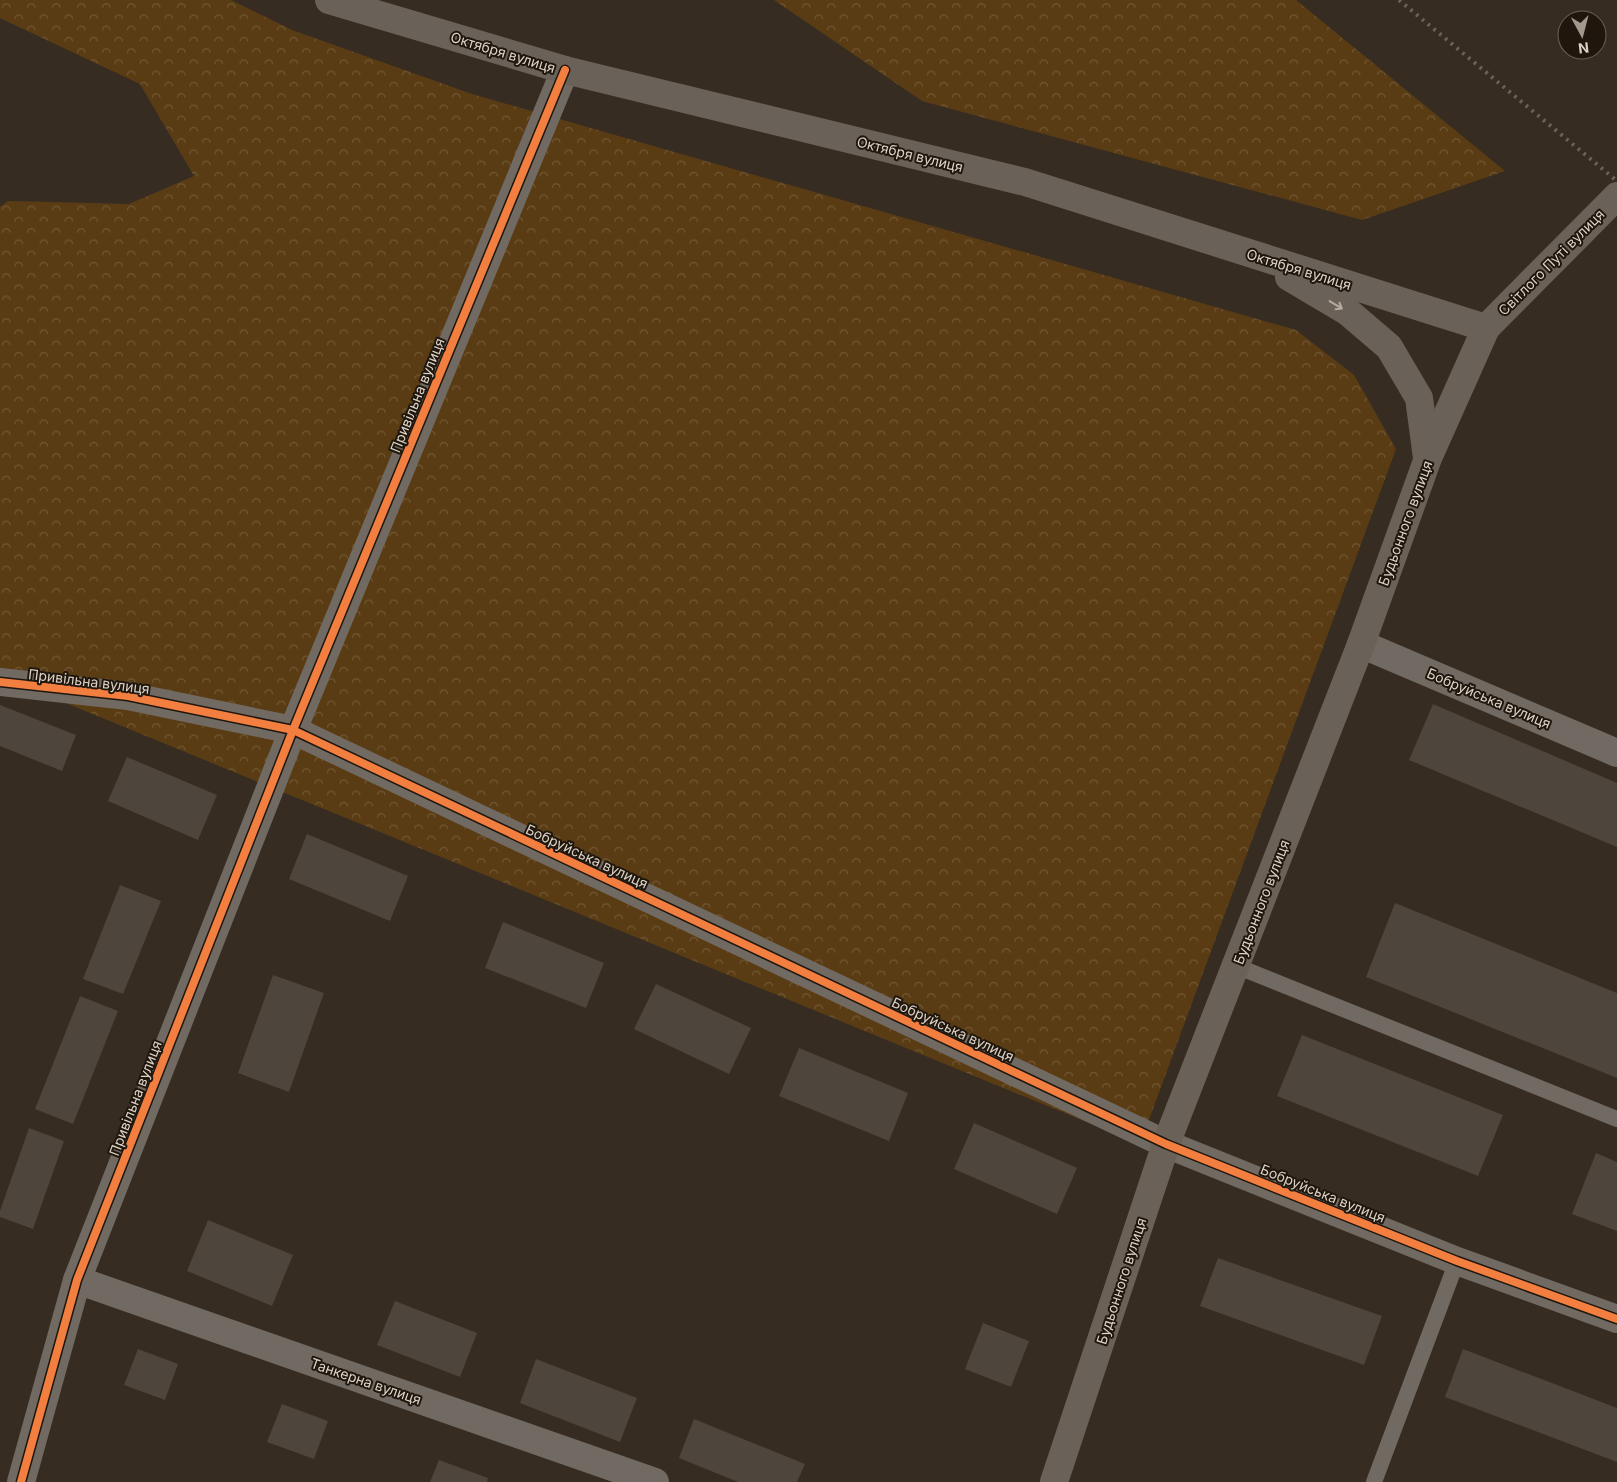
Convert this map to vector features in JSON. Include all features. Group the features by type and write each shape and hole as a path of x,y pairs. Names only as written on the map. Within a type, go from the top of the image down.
{"main road":[{"name":"Октября вулиця","path":"330,0 565,70 1025,182 1486,328"},
{"name":"Світлого Путі вулиця","path":"1486,328 1617,196"},
{"path":"1250,253 1348,312 1389,346 1419,398 1428,458"},
{"name":"Будьонного вулиця","path":"1054,1482 1166,1144 1361,644 1428,458 1486,328"}],"street":[{"name":"Привільна вулиця","path":"21,1482 77,1280 293,730 565,70"},
{"name":"Бобруйська вулиця","path":"1361,644 1617,753"},
{"name":"Привільна вулиця","path":"0,682 128,696 293,730"},
{"name":"Бобруйська вулиця","path":"293,730 1166,1144 1457,1261 1617,1319"},
{"name":"Танкерна вулиця","path":"77,1280 655,1482"}],"lane":[{"path":"1236,966 1617,1119"},
{"path":"1374,1482 1457,1261"}],"green space":[{"path":"0,0 231,0 292,30 472,94 1296,330 1354,375 1396,449 1140,1144 0,676 0,207 8,201 129,204 194,176 140,84 0,18"},
{"path":"774,0 1296,0 1505,171 1362,220 922,101"}],"building":[{"path":"1433,704 1617,783 1617,847 1409,760"},
{"path":"0,705 76,735 62,771 0,746"},
{"path":"127,757 217,795 198,840 108,801"},
{"path":"307,834 408,876 390,921 289,879"},
{"path":"120,885 161,901 123,994 83,979"},
{"path":"1395,903 1617,993 1617,1078 1366,977"},
{"path":"503,922 604,963 586,1008 485,968"},
{"path":"273,975 324,993 289,1092 238,1073"},
{"path":"656,984 751,1028 729,1074 634,1029"},
{"path":"80,996 118,1011 73,1124 35,1109"},
{"path":"1302,1035 1503,1115 1478,1176 1277,1096"},
{"path":"799,1048 908,1093 889,1141 779,1096"},
{"path":"974,1123 1077,1168 1057,1214 954,1169"},
{"path":"29,1128 64,1141 33,1229 0,1217 0,1211"},
{"path":"1596,1153 1617,1162 1617,1231 1572,1214"},
{"path":"208,1220 293,1255 272,1306 187,1271"},
{"path":"1218,1258 1382,1316 1364,1365 1200,1306"},
{"path":"395,1301 477,1333 460,1377 377,1345"},
{"path":"983,1323 1029,1341 1011,1387 965,1369"},
{"path":"138,1349 178,1364 165,1400 124,1385"},
{"path":"1463,1349 1617,1408 1617,1462 1445,1397"},
{"path":"536,1359 637,1398 620,1442 520,1403"},
{"path":"282,1404 328,1421 314,1459 267,1442"},
{"path":"694,1419 805,1464 797,1482 738,1482 679,1458"},
{"path":"439,1460 488,1478 487,1482 430,1482"}],"railway":[{"path":"1399,0 1617,181"}],"cycle path":[{"path":"21,1482 77,1280 293,730 565,70"},
{"path":"0,682 128,696 293,730 1166,1144 1457,1261 1617,1319"}]}
